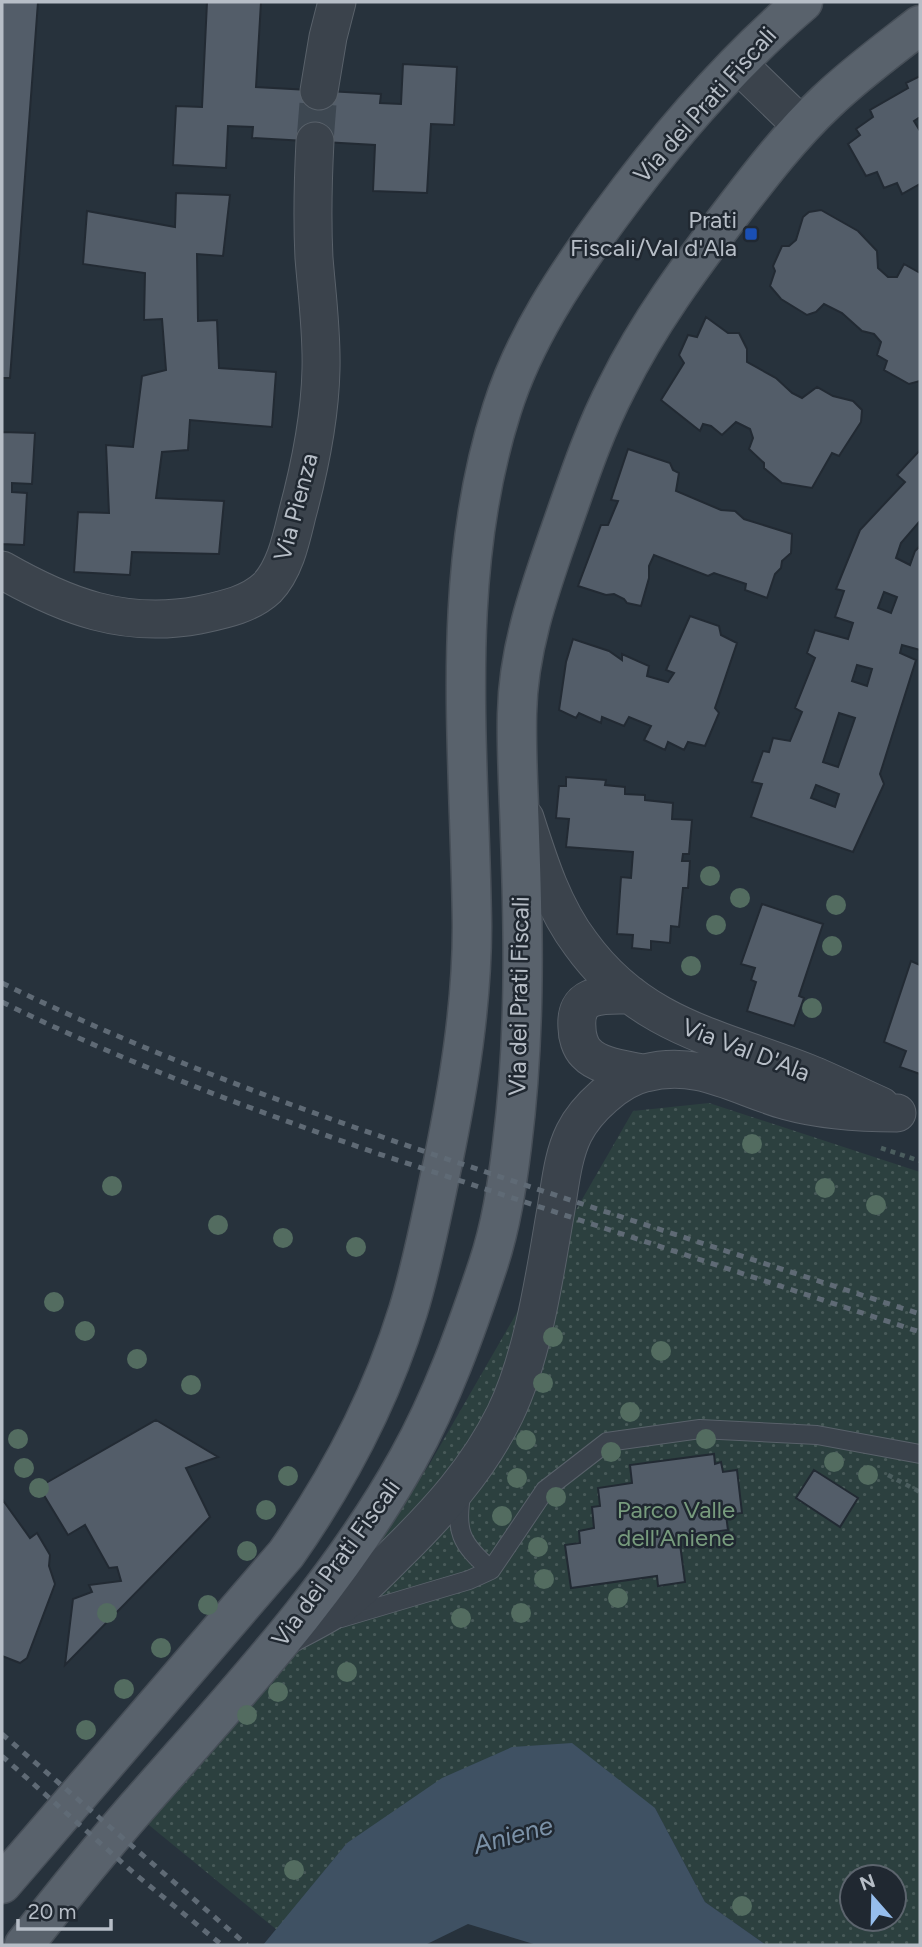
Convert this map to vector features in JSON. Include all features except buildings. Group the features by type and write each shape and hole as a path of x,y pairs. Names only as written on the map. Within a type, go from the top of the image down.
{"main road":[{"name":"Via dei Prati Fiscali","path":"2,1884 286,1554 316,1511 384,1377 420,1271 453,1114 465,1040 472,930 465,698 467,607 474,534 496,428 512,380 540,320 586,249 695,108 770,30 803,2"},
{"name":"Via dei Prati Fiscali","path":"24,1945 113,1835 285,1637 363,1533 422,1434 450,1369 492,1251 507,1190 521,1060 523,934 517,710 527,633 546,572 594,437 617,386 669,298 744,196 802,126 854,76 920,25"}],"street":[{"path":"319,91 337,2"},
{"path":"738,64 802,126"},
{"name":"Via Pienza","path":"2,570 69,604 107,615 144,619 185,617 220,611 254,598 268,586 279,570 289,545 312,456 319,404 321,354 314,256 315,141"},
{"name":"Via Val D'Ala","path":"519,800 543,874 564,917 590,956 631,995 676,1024 696,1033 806,1072 909,1117"},
{"path":"631,995 599,995 590,998 579,1008 576,1026 578,1036 585,1052 592,1058 611,1066 642,1073 663,1070 701,1071 802,1105 909,1117"},
{"path":"285,1637 321,1618 356,1593 438,1512 464,1482 490,1442 506,1411 530,1340 568,1146 579,1124 594,1105 642,1073"}],"lane":[{"path":"285,1637 470,1580 491,1570 544,1490 607,1442 700,1429 817,1435 920,1454"},
{"path":"464,1482 458,1508 461,1534 472,1553 491,1570"}],"path":[{"path":"869,1144 920,1161"}],"green space":[{"name":"Parco Valle dell'Aniene","path":"709,1103 920,1172 920,1945 766,1945 705,1902 655,1808 347,1843 277,1930 144,1821 360,1567 429,1465 633,1111"}],"water":[{"name":"Aniene","path":"572,1743 655,1808 705,1902 766,1945 537,1945 468,1924 425,1945 263,1945 347,1843 442,1778 512,1747"}],"tunnel":[{"path":"315,141 319,91"}],"railway":[{"path":"2,983 121,1037 303,1109 543,1191 920,1314"},
{"path":"2,1002 93,1045 328,1136 920,1332"},
{"path":"2,1734 247,1945"},
{"path":"2,1756 135,1874 222,1945"}],"place":[{"name":"Prati Fiscali/Val d'Ala","path":"751,234"}]}
